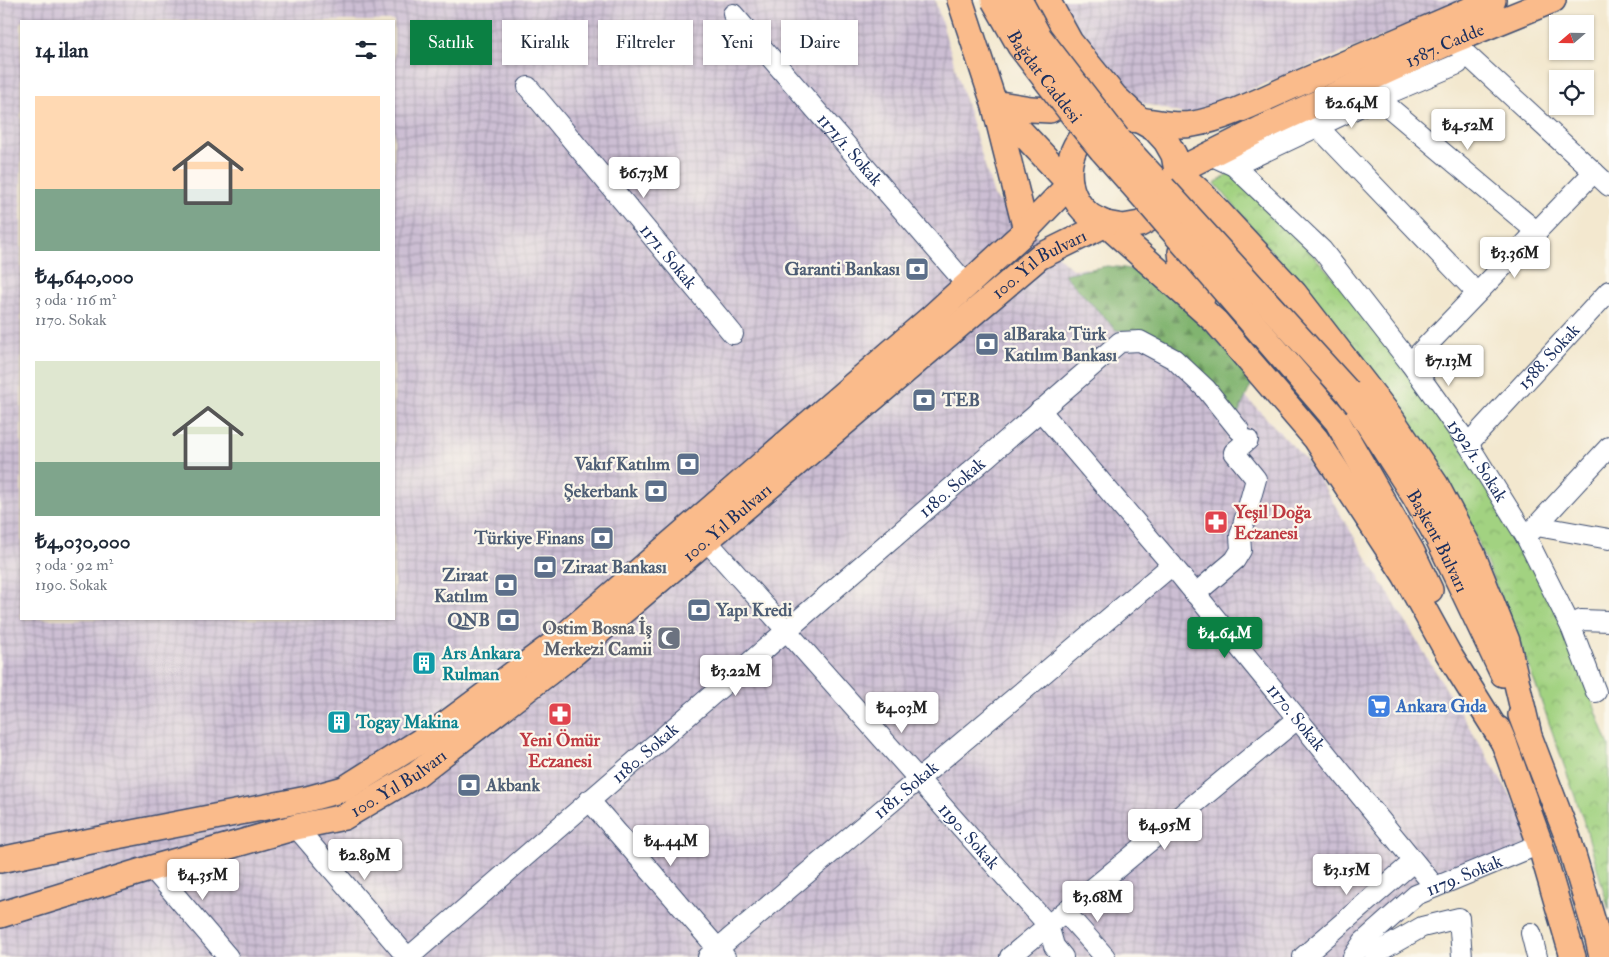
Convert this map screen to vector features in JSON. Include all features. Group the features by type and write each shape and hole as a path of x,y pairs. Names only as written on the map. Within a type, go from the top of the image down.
{"main road":[{"path":"960,0 994,103 1026,230 1033,230 1039,234 1042,244 1039,257"},
{"name":"Bağdat Caddesi","path":"994,0 1020,46 1074,116 1109,144"},
{"name":"Bağdat Caddesi","path":"1019,0 1039,37 1109,144"},
{"path":"1047,0 1070,42 1115,97 1141,121 1155,129 1166,140 1174,155 1163,187"},
{"name":"1587. Cadde","path":"1070,184 1069,168 1072,152 1081,138 1093,127 1108,120 1125,118 1185,126 1214,119 1493,0"},
{"name":"1587. Cadde","path":"1163,187 1210,155 1263,128 1455,53 1553,0"},
{"path":"994,103 1050,110 1074,95 1080,67 1076,50"},
{"path":"994,103 1070,184 1077,202 1089,215 1106,224 1216,322 1316,440 1405,575 1448,653 1504,743"},
{"path":"1109,144 1163,187 1202,194 1294,293 1391,418 1436,485 1472,553 1506,641 1528,731"},
{"name":"100. Yıl Bulvarı","path":"0,860 307,799 344,789 434,732 564,637 966,285 1026,230 1070,184"},
{"path":"1106,224 1123,227 1140,224 1155,216 1167,204 1174,188 1163,187"},
{"name":"Başkent Bulvarı","path":"1163,187 1348,392 1415,497 1468,598 1528,731 1568,838 1602,957"},
{"name":"Başkent Bulvarı","path":"1163,187 1336,420 1412,552 1504,743 1540,844 1573,957"},
{"path":"1216,322 1184,270 1181,252 1187,228 1208,221 1231,227"},
{"name":"100. Yıl Bulvarı","path":"0,915 152,868 296,827 344,817 417,774 575,652 1039,257 1106,224"}],"street":[{"name":"1171/1. Sokak","path":"733,14 966,285"},
{"path":"1234,166 1378,98 1455,53 1609,186"},
{"name":"1171. Sokak","path":"528,87 733,334"},
{"path":"1378,98 1536,232"},
{"path":"1317,126 1477,293"},
{"name":"1592/1. Sokak","path":"1210,155 1234,166 1322,250 1410,363 1532,531 1602,699"},
{"path":"1410,363 1594,172"},
{"name":"1588. Sokak","path":"1468,444 1609,291"},
{"name":"1180. Sokak","path":"408,957 1120,342 1140,341 1174,359 1206,389 1243,435 1234,452 1256,479 1240,536 1241,550 1235,560 1195,594"},
{"name":"1170. Sokak","path":"1040,410 1172,565 1434,887"},
{"path":"1532,531 1609,447"},
{"path":"1532,531 1609,539"},
{"name":"1190. Sokak","path":"706,540 1048,925 1054,946 1064,957"},
{"name":"1181. Sokak","path":"717,954 919,779 1172,565"},
{"path":"1571,627 1581,620 1609,621"},
{"path":"1010,957 1297,719"},
{"path":"590,800 717,954"},
{"path":"296,827 408,957"},
{"name":"1179. Sokak","path":"1354,957 1363,942 1416,895 1540,844"},
{"path":"1303,957 1413,862"},
{"path":"152,868 228,957"},
{"path":"1065,912 1105,957"},
{"path":"1376,957 1378,952 1422,927 1459,918 1462,957"},
{"path":"1531,933 1536,957"}],"shaded area":[{"path":"0,0 935,0 994,196 1072,269 1122,267 1310,464 1540,844 1435,887 1353,957 0,957"},
{"path":"1060,0 1474,0 1187,115 1132,100 1070,18"}],"green space":[{"path":"1231,173 1280,218 1343,288 1483,476 1566,630 1609,746 1609,910 1585,825 1534,680 1474,532 1301,286 1215,183"},
{"path":"1107,266 1129,269 1145,275 1162,286 1196,317 1253,381 1236,418 1208,380 1187,357 1162,339 1147,333 1116,330 1064,274"}],"place":[{"name":"Garanti Bankası","path":"917,269"},
{"name":"alBaraka Türk Katılım Bankası","path":"987,344"},
{"name":"TEB","path":"924,400"},
{"name":"Vakıf Katılım","path":"688,464"},
{"name":"Şekerbank","path":"656,491"},
{"name":"Yeşil Doğa Eczanesi","path":"1216,522"},
{"name":"Türkiye Finans","path":"602,538"},
{"name":"Ziraat Bankası","path":"545,567"},
{"name":"Ziraat Katılım","path":"506,585"},
{"name":"Yapı Kredi","path":"699,610"},
{"name":"QNB","path":"508,620"},
{"name":"Ostim Bosna İş Merkezi Camii","path":"669,638"},
{"name":"Ars Ankara Rulman","path":"424,663"},
{"name":"Ankara Gıda","path":"1379,706"},
{"name":"Yeni Ömür Eczanesi","path":"560,714"},
{"name":"Togay Makina","path":"339,722"},
{"name":"Akbank","path":"469,785"}]}
